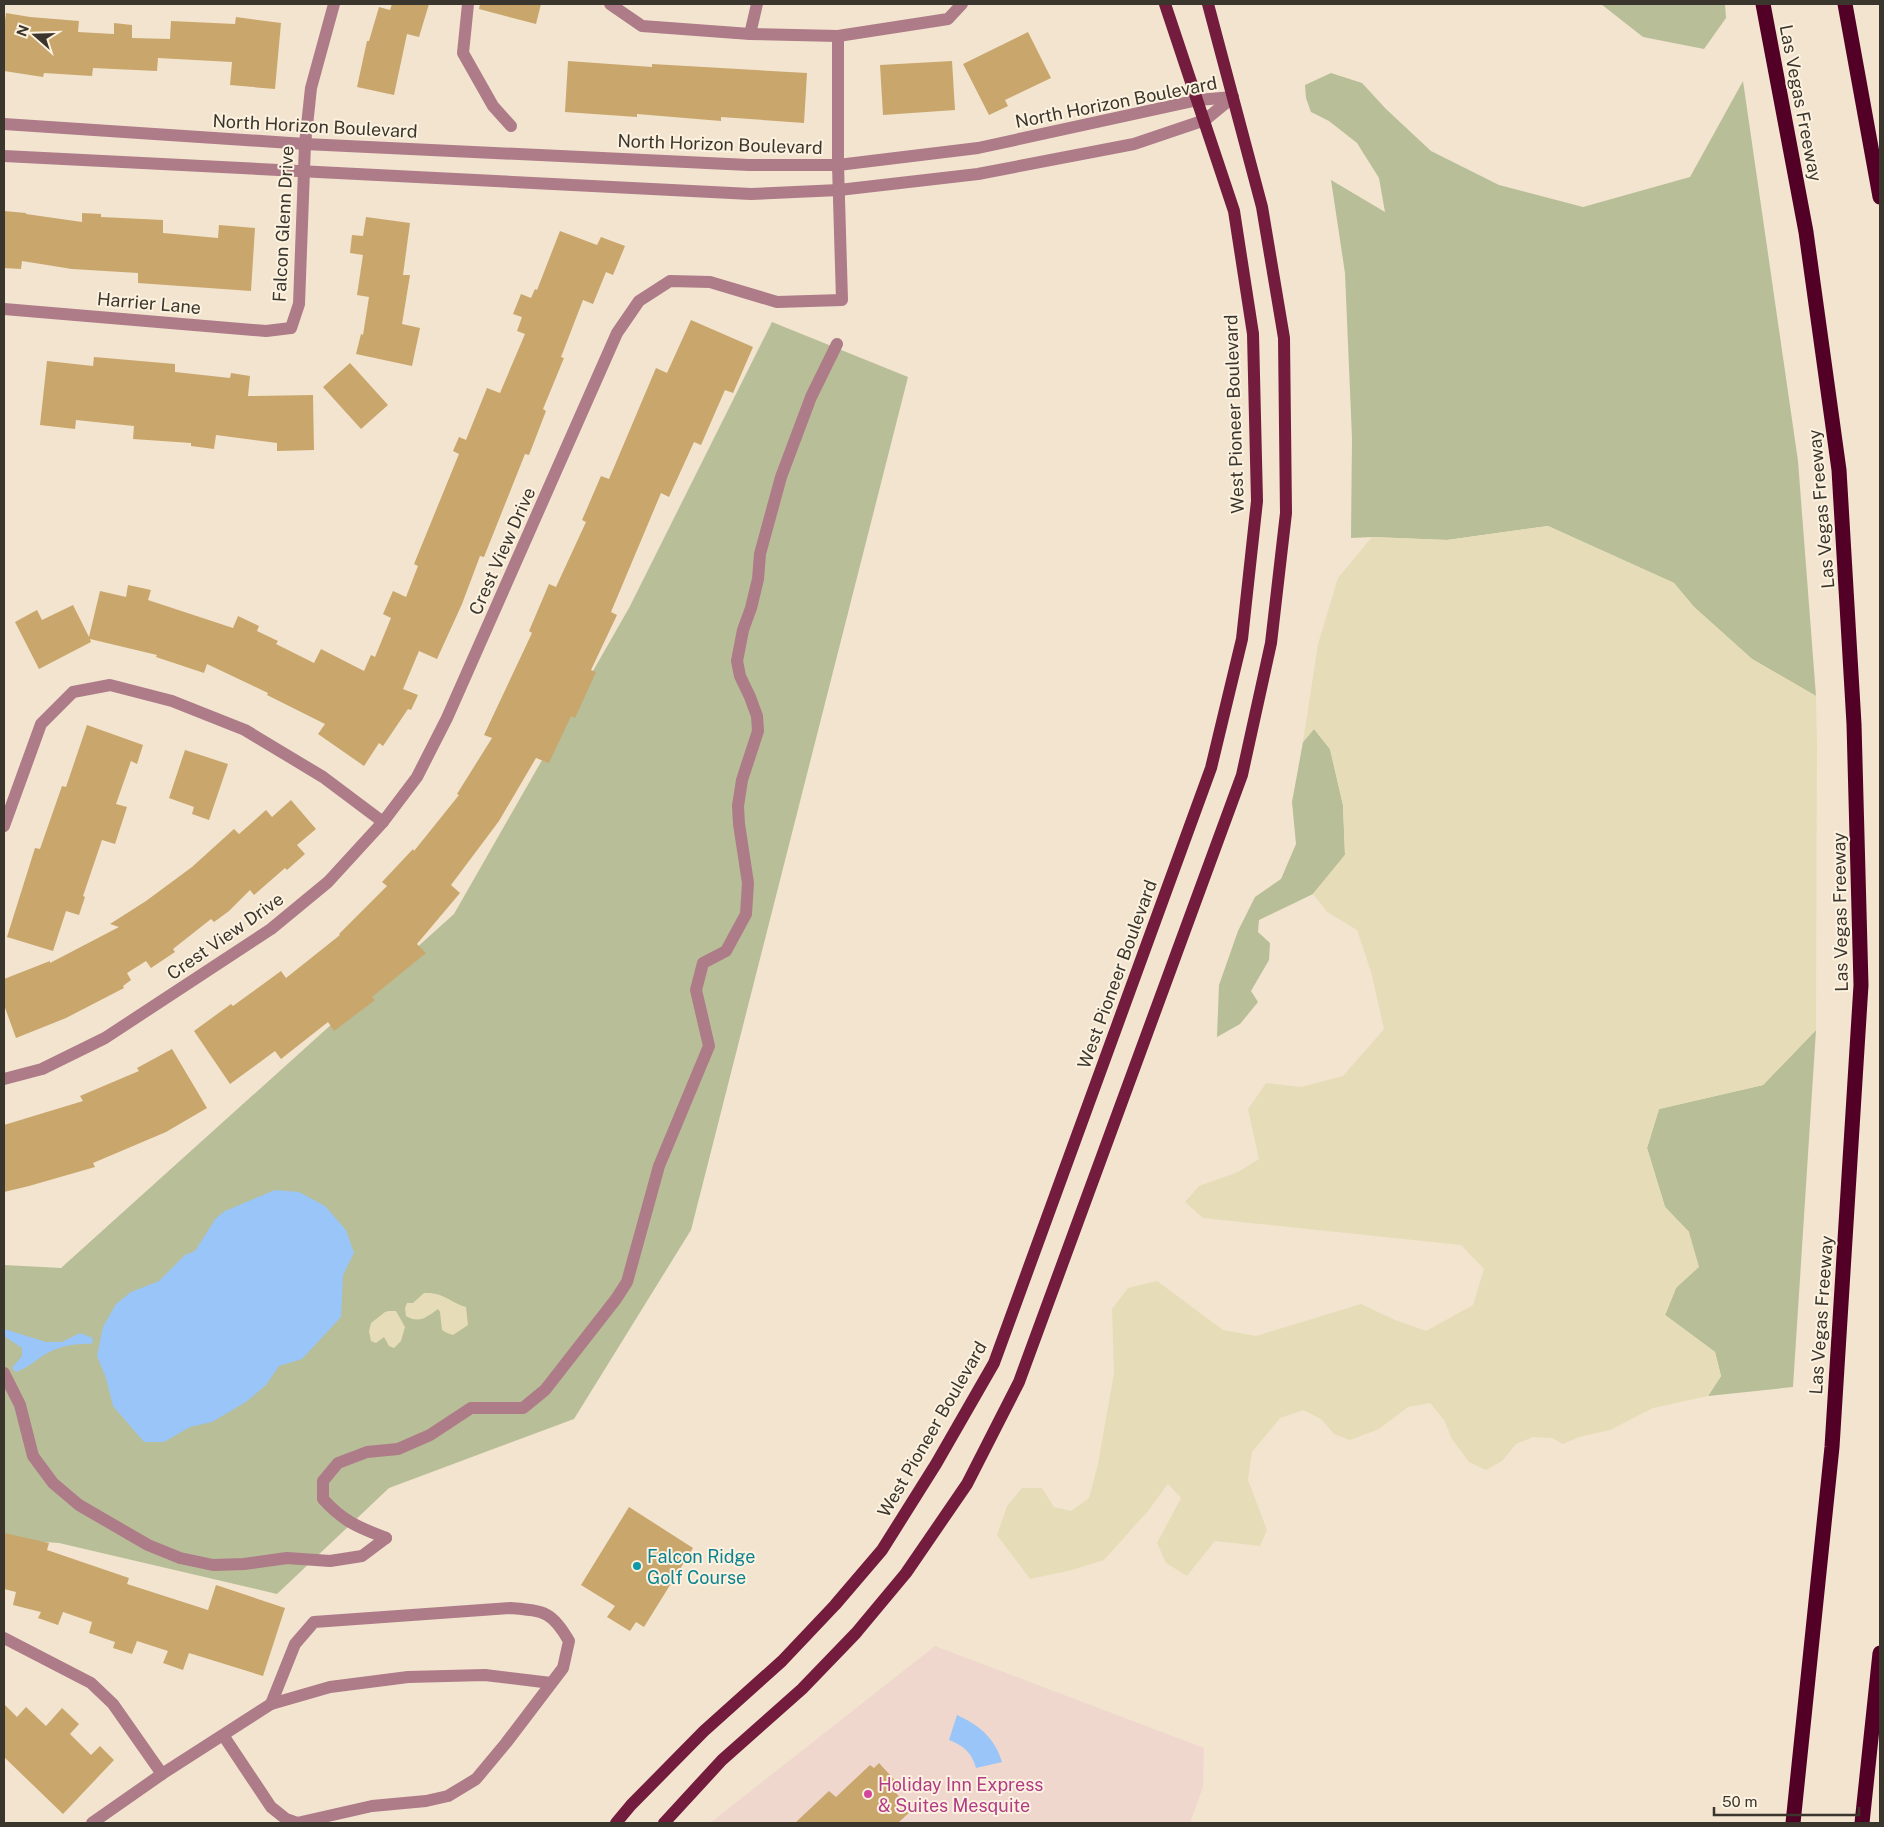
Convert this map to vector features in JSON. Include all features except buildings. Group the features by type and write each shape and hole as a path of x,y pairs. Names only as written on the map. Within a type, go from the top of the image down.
{"highway":[{"name":"Las Vegas Freeway","path":"1763,4 1806,232 1839,470 1854,724 1861,985 1832,1447 1793,1823"},
{"path":"1845,4 1880,196"},
{"path":"1862,1823 1880,1653"}],"main road":[{"name":"West Pioneer Boulevard","path":"616,1823 631,1805 704,1731 782,1661 835,1605 882,1550 936,1464 980,1388 994,1363 1212,768 1242,639 1257,501 1253,334 1234,211 1166,4"},
{"path":"664,1823 722,1760 802,1689 856,1633 906,1573 967,1484 1019,1382 1242,775 1271,643 1286,513 1284,338 1262,207 1208,4"}],"street":[{"name":"Falcon Glenn Drive","path":"291,328 299,304 305,144 311,88 334,4"},
{"path":"468,4 463,53 493,106 511,126"},
{"path":"610,4 642,26 750,34 838,36 948,19 962,4"},
{"path":"750,34 757,4"},
{"name":"Crest View Drive","path":"4,1079 42,1069 105,1038 271,930 328,882 382,822 417,777 447,718 617,333 639,300 670,281 710,282 778,302 842,300 838,165 838,36"},
{"name":"North Horizon Boulevard","path":"4,124 305,144 749,165 838,165 978,148 1198,100 1233,97"},
{"name":"North Horizon Boulevard","path":"4,156 751,194 839,190 978,174 1124,146 1204,120 1233,97"},
{"name":"Harrier Lane","path":"4,309 266,331 291,328"},
{"path":"4,1373 20,1405 33,1456 53,1483 65,1494 148,1545 180,1558 213,1564 244,1564 287,1558 330,1561 362,1556 386,1538 361,1528 339,1516 324,1499 324,1481 338,1463 367,1452 398,1449 430,1436 471,1408 523,1408 545,1390 616,1299 627,1282 659,1166 709,1046 696,990 703,963 726,951 746,914 748,884 738,806 742,780 758,731 757,716 740,676 737,661 739,646 751,608 758,578 760,554 778,484 811,397 837,344"},
{"path":"4,826 41,724 73,692 110,686 172,701 245,730 323,777 382,822"},
{"path":"223,1735 271,1807 286,1819 297,1823 372,1806 426,1802 448,1796 476,1779 563,1668 569,1641 558,1623 539,1610 511,1608 314,1622 296,1644 271,1704"},
{"path":"4,1638 91,1683 113,1704 162,1774"},
{"path":"92,1823 162,1774 271,1704 330,1686 408,1677 485,1676 551,1684"}],"shaded area":[{"path":"935,1646 1204,1748 1203,1787 1190,1823 710,1823"}],"green space":[{"path":"1601,4 1725,4 1726,18 1704,49 1643,37"},
{"path":"1331,73 1362,83 1386,109 1431,151 1499,185 1583,207 1690,177 1743,81 1798,461 1816,696 1752,659 1694,607 1674,583 1548,526 1447,540 1351,538 1352,438 1345,273 1331,180 1385,212 1379,178 1357,143 1329,121 1311,112 1306,98 1305,85"},
{"path":"772,322 908,377 691,1230 574,1419 389,1488 277,1594 59,1543 4,1539 4,1265 61,1268 454,914 629,608"},
{"path":"1314,729 1330,749 1343,805 1345,855 1313,894 1259,920 1258,932 1270,943 1269,960 1251,991 1258,1002 1240,1024 1217,1037 1219,985 1238,931 1255,897 1281,879 1296,844 1292,802 1303,742"},
{"path":"1816,1030 1793,1387 1708,1396 1721,1376 1715,1352 1665,1315 1676,1288 1689,1232 1665,1207 1647,1148 1659,1109 1763,1085"}],"sand":[{"path":"1548,526 1674,583 1694,607 1752,659 1816,696 1816,1030 1763,1085 1659,1109 1647,1148 1665,1207 1689,1232 1699,1267 1676,1288 1665,1315 1715,1352 1721,1376 1708,1396 1653,1408 1610,1430 1579,1437 1563,1444 1552,1438 1533,1437 1516,1444 1502,1461 1486,1470 1469,1462 1452,1439 1444,1420 1430,1403 1408,1407 1379,1429 1350,1440 1334,1434 1321,1419 1303,1410 1280,1418 1252,1452 1248,1480 1267,1530 1260,1546 1215,1541 1187,1576 1166,1563 1157,1543 1181,1498 1168,1484 1148,1511 1104,1560 1072,1570 1030,1579 997,1535 1007,1506 1022,1488 1042,1488 1054,1507 1071,1511 1089,1498 1098,1464 1114,1373 1112,1309 1128,1288 1157,1281 1223,1330 1256,1336 1361,1304 1395,1320 1426,1331 1473,1305 1484,1269 1461,1245 1203,1218 1185,1202 1199,1186 1238,1172 1259,1159 1248,1109 1266,1083 1301,1087 1343,1076 1384,1029 1371,972 1357,930 1327,912 1313,894 1345,855 1343,805 1330,749 1314,729 1303,742 1318,644 1338,578 1372,537 1447,540"},
{"path":"424,1293 437,1294 466,1307 468,1325 453,1335 442,1330 438,1309 419,1319 406,1316 405,1308 407,1303 413,1303"},
{"path":"389,1311 396,1311 405,1327 401,1341 394,1348 389,1346 384,1337 376,1343 371,1341 369,1331 371,1323"}],"water":[{"path":"275,1190 299,1192 325,1206 346,1230 354,1253 343,1275 341,1317 302,1359 279,1366 266,1385 246,1402 212,1422 190,1427 164,1442 144,1442 113,1406 106,1378 97,1356 103,1327 116,1304 131,1292 159,1281 185,1255 195,1251 216,1218 225,1211"},
{"path":"4,1329 46,1342 62,1342 80,1333 93,1338 92,1344 79,1344 55,1349 16,1372 12,1368 22,1356 22,1348 4,1336"},
{"path":"957,1715 985,1733 995,1746 1002,1762 976,1768 966,1750 959,1744 949,1740"}],"place":[{"name":"Falcon Ridge Golf Course","path":"637,1566"},
{"name":"Holiday Inn Express & Suites Mesquite","path":"868,1794"}]}
